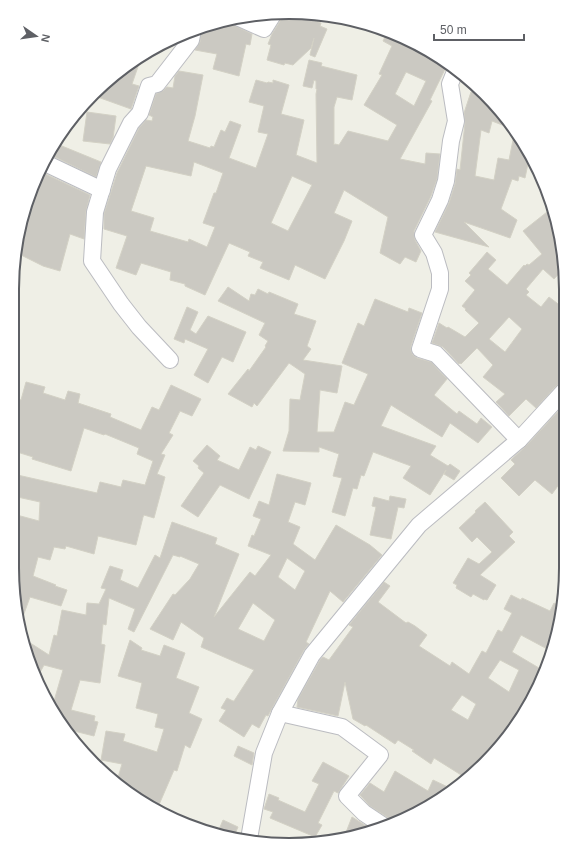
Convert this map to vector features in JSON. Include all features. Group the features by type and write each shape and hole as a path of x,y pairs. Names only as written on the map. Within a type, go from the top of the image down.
{"street":[{"path":"248,22 264,29 270,20"},
{"path":"170,360 139,327 121,304 92,261 95,212 108,169 131,124 140,113 148,86 157,84 191,38"},
{"path":"453,75 450,84 456,121 451,141 446,181 440,200 423,235 434,253 440,273 440,289 420,349 436,354 519,440"},
{"path":"49,165 102,190"},
{"path":"251,835 264,752 280,713 312,655 419,525 519,440 559,396"},
{"path":"280,713 342,727 380,755 346,796 364,813 379,823"}],"building":[{"path":"281,19 315,20 321,23 320,26 327,29 315,57 310,55 314,38 311,48 293,65 285,63 284,65 267,60 271,45 268,44"},
{"path":"233,25 252,34 250,45 246,44 239,76 213,69 217,54 195,50 200,42 201,33"},
{"path":"385,37 424,55 445,69 430,100 432,101 400,159 425,164 426,153 440,154 437,179 431,196 414,231 415,240 421,251 416,262 405,257 400,264 380,253 388,217 344,190 334,213 352,221 325,279 295,265 289,280 260,268 263,262 248,256 250,252 229,243 205,295 185,286 185,284 170,280 171,272 141,263 136,275 116,268 127,236 104,229 104,214 117,173 139,128 146,120 152,121 153,117 149,115 156,94 167,87 173,88 175,76 179,71 203,75 195,116 188,141 210,148 211,146 214,147 221,130 225,132 230,121 241,125 229,158 256,168 268,134 258,132 264,106 249,102 256,80 273,83 273,80 289,85 281,114 304,120 296,155 317,163 316,81 314,80 312,88 303,86 309,60 322,63 321,66 357,75 352,100 337,97 334,107 334,145 339,145 348,131 388,141 397,125 364,105 382,75 379,74 392,46 383,41","holes":["406,72 426,81 414,106 395,94","194,162 223,173 203,223 215,227 207,247 189,239 188,242 150,231 154,218 131,211 146,166 191,176","292,176 312,185 288,231 271,223"]},
{"path":"138,65 132,84 139,86 131,109 99,97"},
{"path":"473,91 480,98 503,125 492,121 489,133 481,130 475,176 494,180 498,158 509,160 513,139 528,164 525,178 519,176 518,181 512,179 501,209 517,220 510,238 464,222 489,247 435,232 449,203 455,184 457,169 460,170 465,123 464,113 471,92"},
{"path":"87,112 116,116 113,138 110,144 83,141"},
{"path":"61,146 101,162 96,177 54,156"},
{"path":"45,174 90,195 86,211 84,239 70,234 60,271 43,266 21,255 24,236 33,202"},
{"path":"547,212 554,236 558,274 554,279 543,269 526,289 529,292 526,295 541,307 549,297 559,305 559,384 536,408 526,399 509,416 496,402 505,394 483,377 493,365 477,348 461,364 459,364 443,347 432,343 439,323 465,337 479,323 462,306 475,290 465,281 471,275 469,273 487,252 496,260 488,269 507,285 524,265 529,265 542,254 523,231","holes":["509,317 522,329 505,352 489,339"]},
{"path":"228,287 249,301 251,294 255,295 258,289 268,294 269,292 298,304 294,314 316,321 307,346 311,349 303,360 342,366 337,393 320,390 317,432 334,432 345,402 354,405 368,374 342,363 358,323 364,326 375,299 408,312 409,308 422,313 411,346 411,351 417,358 431,362 447,379 434,395 457,414 459,411 477,424 481,418 492,427 478,443 450,423 442,437 391,405 381,426 436,446 430,455 448,466 450,464 460,471 454,480 444,474 446,470 430,495 403,478 411,466 373,452 364,476 361,475 357,489 353,488 345,516 332,512 342,478 333,476 339,454 319,447 319,452 283,451 289,431 290,399 300,400 305,374 289,363 257,406 254,403 252,407 228,394 248,369 249,371 266,347 265,346 268,341 259,335 265,323 218,301"},
{"path":"187,307 198,312 190,330 196,334 208,316 246,332 233,362 222,357 208,383 194,375 208,349 185,339 184,343 174,339"},
{"path":"26,382 45,387 43,393 65,400 68,391 80,394 78,403 111,414 110,417 141,430 152,407 159,410 171,385 201,399 192,416 180,411 169,433 173,435 161,454 165,455 157,474 165,477 154,518 144,515 136,545 98,536 94,554 66,546 65,549 54,547 50,560 38,557 33,576 67,590 61,606 30,597 23,616 19,568 19,516 39,521 40,502 19,497 19,475 97,493 100,482 121,487 123,480 145,485 153,461 137,454 139,448 105,434 104,435 84,428 71,471 32,459 33,457 19,453 19,399 21,400"},
{"path":"559,410 559,484 552,494 535,480 519,496 501,478 515,464 511,460"},
{"path":"207,445 220,456 217,460 239,470 250,447 256,450 258,446 271,452 249,499 220,485 198,517 181,506 204,473 193,461"},
{"path":"277,474 311,483 305,505 295,502 288,522 300,527 293,544 315,560 336,525 370,545 382,555 343,602 330,591 306,642 309,644 304,650 268,716 266,715 259,728 252,724 244,737 219,721 226,710 221,708 227,698 234,701 254,670 201,647 204,638 181,622 173,640 150,629 173,594 175,595 190,579 199,564 180,556 173,555 134,632 128,629 135,609 109,598 106,625 103,624 101,644 105,645 100,683 80,680 71,710 95,716 94,721 98,722 94,736 74,731 54,701 63,670 44,665 40,672 29,642 49,655 54,635 57,636 62,610 86,615 87,603 99,604 106,589 101,588 110,566 123,570 120,580 138,588 155,555 160,558 172,522 217,538 215,544 239,554 214,617 250,572 255,576 271,555 248,546 261,519 253,516 259,501 269,505","holes":["287,558 305,571 295,590 278,577","253,603 275,620 264,641 238,629"]},
{"path":"390,496 406,499 404,508 398,507 391,539 370,535 376,507 372,506 374,497 389,501"},
{"path":"485,502 513,532 509,536 515,542 480,575 496,585 487,600 473,594 471,597 456,588 457,585 453,583 468,558 479,564 492,552 477,537 472,542 459,528"},
{"path":"384,582 390,586 378,602 406,623 408,622 415,626 427,635 419,646 450,666 452,662 469,674 482,651 486,653 498,630 502,632 512,613 504,609 511,595 521,600 522,598 550,611 554,603 557,605 547,649 521,635 512,652 539,668 523,703 492,746 462,775 434,758 431,764 412,751 414,750 398,740 395,744 366,725 365,726 353,719 345,682 338,716 297,707 298,699 320,660 323,657 329,660 353,627 349,625","holes":["500,660 519,670 509,692 488,678","462,695 476,704 468,720 451,710"]},
{"path":"130,640 142,648 141,650 160,656 164,645 185,653 176,678 199,687 189,713 202,719 190,748 185,745 177,771 174,770 159,805 118,777 122,764 101,760 106,731 125,734 123,741 157,752 164,729 155,727 158,714 136,708 142,683 118,676"},
{"path":"238,746 254,753 252,765 234,756"},
{"path":"323,762 349,776 338,793 334,791 318,823 322,825 315,837 270,818 273,812 264,809 269,794 279,798 278,800 305,812 319,784 312,781"},
{"path":"395,771 428,791 433,780 447,786 424,802 388,819 370,806 360,795 370,783 384,792"},
{"path":"352,817 367,827 359,829 346,832"},
{"path":"223,820 238,827 235,833 219,829"}]}
